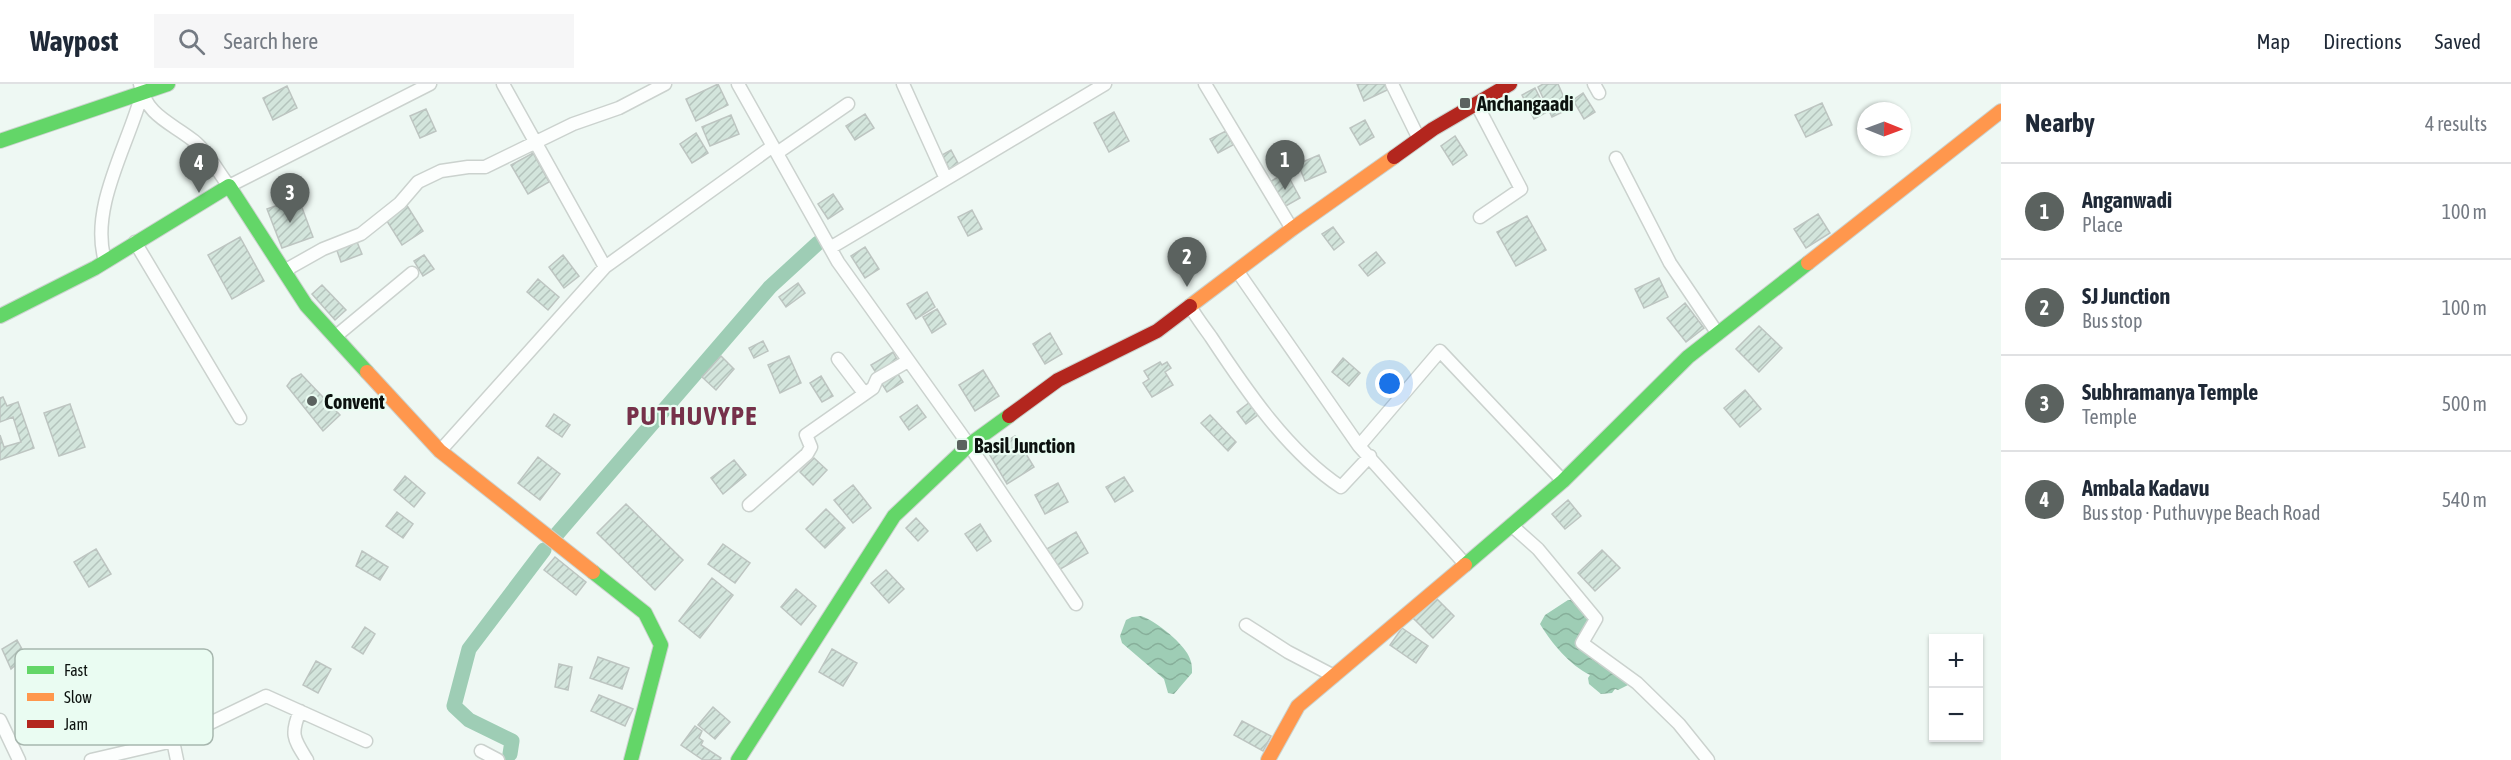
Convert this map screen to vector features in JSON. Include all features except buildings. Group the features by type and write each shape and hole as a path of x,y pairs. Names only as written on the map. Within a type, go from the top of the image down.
{"main road":[{"path":"0,141 141,88 168,84"},
{"path":"738,760 894,516 969,445 1058,380 1157,331 1292,229 1419,139 1478,105 1506,85"},
{"path":"1268,760 1298,706 1563,481 1689,357 2001,111"},
{"path":"0,316 105,261 229,186 306,305 440,451 645,613 661,645 631,760"}],"street":[{"path":"141,88 158,117 195,142 229,186 430,84"},
{"path":"502,84 605,267"},
{"path":"285,273 291,267 323,249 361,234 400,203 418,182 441,171 485,167 573,124 619,108 665,84"},
{"path":"738,84 830,248 969,445 1076,604"},
{"path":"903,84 946,179"},
{"path":"830,248 1105,84"},
{"path":"1205,84 1292,229"},
{"path":"1392,84 1419,139"},
{"path":"105,261 101,249 101,230 108,194 123,144 136,116 141,88"},
{"path":"440,451 605,267 775,150 848,104"},
{"path":"1478,105 1521,189 1480,217"},
{"path":"1616,158 1670,263 1718,334"},
{"path":"135,242 240,418"},
{"path":"1238,272 1359,446 1465,564"},
{"path":"336,336 412,273"},
{"path":"1190,306 1264,413 1320,473 1341,486 1370,456"},
{"path":"1359,446 1440,351 1563,481"},
{"path":"838,359 864,393"},
{"path":"749,505 807,454 811,447 806,435 873,388 877,379 908,361"},
{"path":"1511,525 1538,549 1596,619 1582,643 1637,683 1679,724 1708,760"},
{"path":"1246,625 1281,648 1334,676"},
{"path":"213,722 266,696 366,741"},
{"path":"300,711 294,725 293,739 307,760"},
{"path":"0,720 19,760"},
{"path":"91,760 156,745"},
{"path":"174,745 177,760"}],"water":[{"path":"1568,600 1575,600 1590,620 1585,630 1591,655 1627,681 1628,685 1618,690 1615,689 1612,693 1601,694 1589,684 1590,675 1569,660 1545,632 1540,624 1545,615"},
{"path":"1141,616 1154,622 1169,634 1183,647 1191,661 1192,673 1174,694 1168,693 1164,679 1122,643 1120,636 1126,620"}],"waterway":[{"path":"557,534 770,287 818,243"},
{"path":"510,754 512,741 469,720 454,706 469,649 544,550"}],"traffic: fast":[{"path":"0,141 168,84"},
{"path":"0,316 95,268 229,186 306,305 367,372"},
{"path":"1465,565 1563,481 1688,357 1808,263"},
{"path":"738,760 894,516 969,445 1009,416"},
{"path":"593,572 645,613 661,645 631,760"}],"traffic: slow":[{"path":"1808,263 2001,111"},
{"path":"1190,306 1292,229 1394,157"},
{"path":"367,372 440,451 593,572"},
{"path":"1268,760 1298,706 1465,565"}],"traffic: jam":[{"path":"1394,157 1433,129 1510,84"},
{"path":"1009,416 1058,380 1157,331 1190,306"}],"place":[{"name":"Anchangaadi","path":"1465,103"},
{"name":"Anganwadi","path":"1285,190"},
{"name":"Ambala Kadavu","path":"199,193"},
{"name":"Subhramanya Temple","path":"290,223"},
{"name":"SJ Junction","path":"1187,287"},
{"name":"Convent","path":"312,401"},
{"name":"Basil Junction","path":"962,445"}],"district":[{"name":"PUTHUVYPE","path":"692,416"}]}
